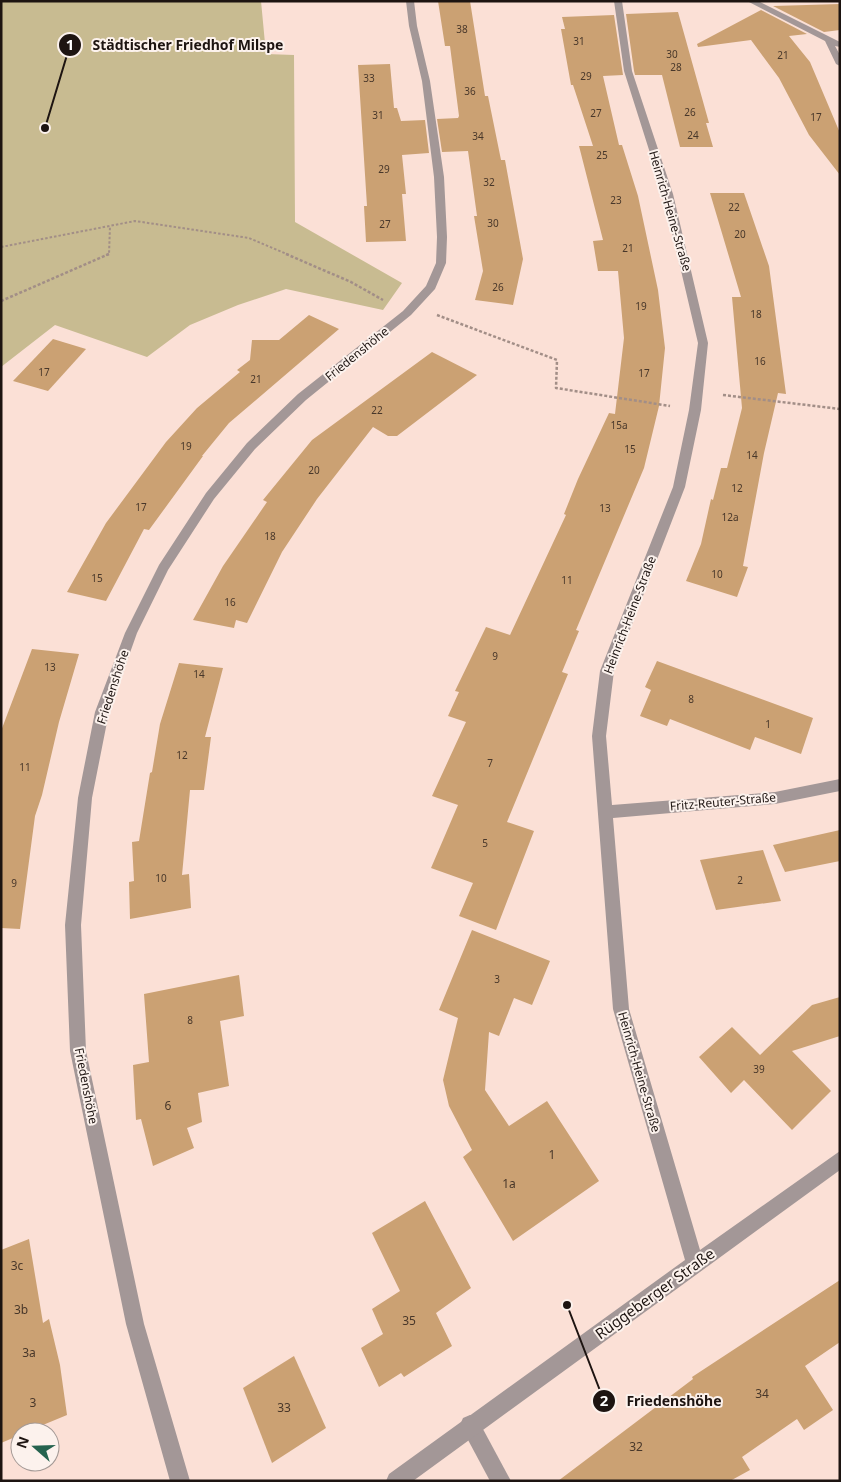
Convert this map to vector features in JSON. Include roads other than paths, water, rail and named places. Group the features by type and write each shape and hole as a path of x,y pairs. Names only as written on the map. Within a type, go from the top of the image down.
{"street":[{"name":"Friedenshöhe","path":"180,1481 135,1324 78,1051 73,925 85,798 102,712 131,633 163,568 210,496 251,446 302,397 411,310 432,287 441,263 442,237 438,168 426,81 413,26 410,1"},
{"name":"Heinrich-Heine-Straße","path":"618,1 628,71 668,194 703,343 695,410 679,488 607,671 599,736 621,1009 695,1265"},
{"path":"751,1 840,45"},
{"path":"830,41 840,64"},
{"name":"Fritz-Reuter-Straße","path":"605,812 775,798 840,785"},
{"name":"Rüggeberger Straße","path":"396,1481 470,1425 840,1159"},
{"path":"470,1425 501,1481"}],"place":[{"name":"Städtischer Friedhof Milspe","path":"45,128"},
{"name":"Friedenshöhe","path":"567,1305"}]}
